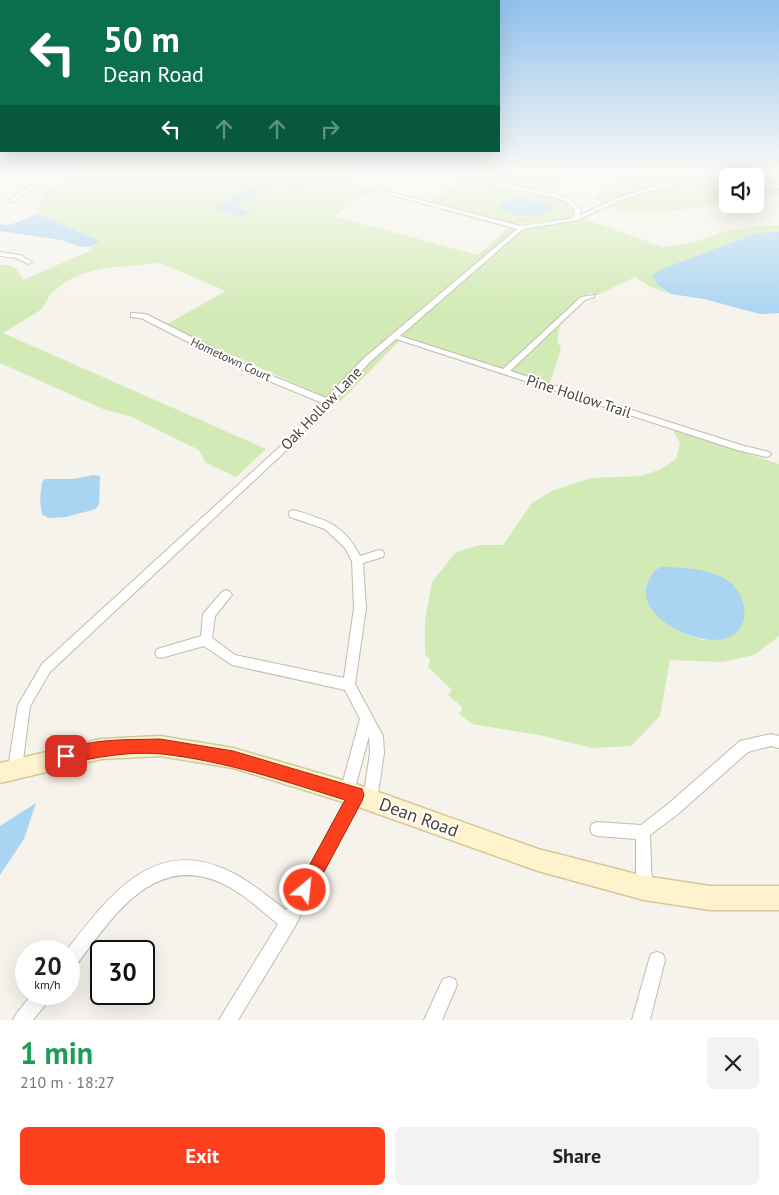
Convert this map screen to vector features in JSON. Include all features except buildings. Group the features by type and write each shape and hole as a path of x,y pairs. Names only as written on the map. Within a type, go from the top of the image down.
{"main road":[{"name":"Dean Road","path":"7,771 101,749 160,746 233,758 358,796 538,860 644,888 710,898 779,898"}],"street":[{"path":"490,220 521,228 572,220"},
{"name":"Oak Hollow Lane","path":"7,771 24,705 46,668 288,444 367,360 521,228"},
{"path":"0,254 18,256 29,262"},
{"path":"504,372 583,298 592,296"},
{"name":"Hometown Court","path":"134,315 143,316 248,369 328,402"},
{"name":"Pine Hollow Trail","path":"394,336 740,448 766,454"},
{"path":"228,1020 288,922 358,796 376,745 376,736 349,685 360,608 357,561 349,545 329,526 294,514"},
{"path":"357,561 379,554"},
{"path":"206,640 209,614 226,594"},
{"path":"206,640 232,660 349,685"},
{"path":"161,653 206,640"},
{"path":"358,796 367,718"},
{"path":"597,829 642,832 673,809 745,746 771,740 779,742"},
{"path":"642,832 644,888"},
{"path":"80,947 116,902 141,880 161,870 181,865 200,866 220,874 242,887 288,922"},
{"path":"641,1020 657,960"},
{"path":"433,1020 449,985"},
{"path":"22,1020 34,1005"}],"green space":[{"path":"50,220 346,220 478,255 511,226 517,228 392,333 327,398 165,325 226,291 160,263 105,268 81,274 65,282 51,293 42,309 3,333 266,449 236,477 206,463 199,450 132,417 103,409 0,363 0,265 8,265 14,268 19,272 23,280 92,250 88,246 91,246 88,236"},
{"path":"497,220 557,220 514,224"},
{"path":"586,220 663,247 698,241 722,232 756,226 779,225 779,232 752,235 664,268 654,275 657,285 670,294 651,287 635,277 595,296 592,293 581,296 502,369 399,335 524,229"},
{"path":"560,324 557,340 561,349 550,383 510,372"},
{"path":"395,338 400,340 340,402 335,401 371,361"},
{"path":"672,429 779,464 779,636 754,655 723,662 670,660 660,716 631,746 592,748 539,735 472,724 459,714 462,710 461,706 448,695 452,690 428,667 430,660 425,654 425,621 432,582 456,552 480,545 503,545 532,503 554,490 591,478 641,476 661,469 676,459 680,443","holes":["661,567 689,568 707,572 732,585 704,640 681,632 673,627 667,622 657,607 646,586 650,577"]}],"water":[{"path":"23,220 51,220 99,241 91,246 81,247 61,240 0,231 0,224 9,225"},
{"path":"779,232 779,313 760,314 704,299 671,294 657,285 653,275 664,268 752,235"},
{"path":"93,475 100,476 99,504 96,509 66,517 48,518 42,514 40,500 42,482 45,479 73,479"},
{"path":"660,567 701,570 724,578 732,584 743,601 744,620 740,629 733,635 723,639 711,640 683,633 669,625 649,606 646,594 648,581"},
{"path":"36,803 24,839 0,875 0,826"}],"route":[{"path":"66,756 101,749 160,746 233,758 356,795 305,890"}]}
